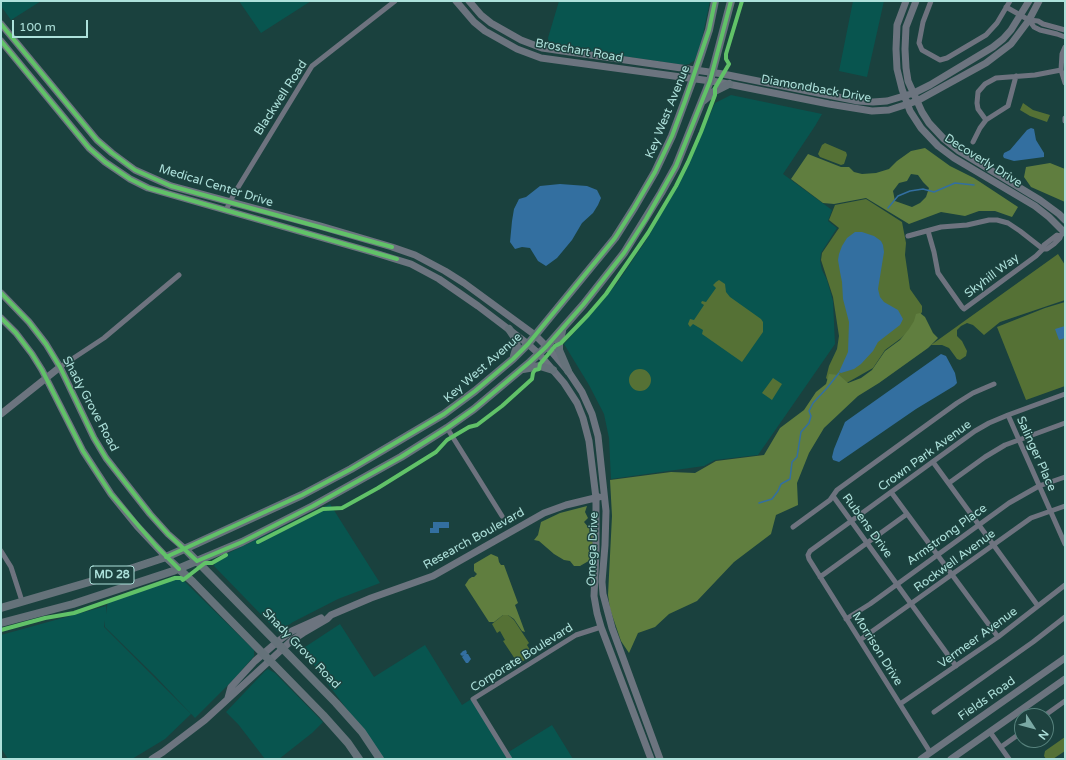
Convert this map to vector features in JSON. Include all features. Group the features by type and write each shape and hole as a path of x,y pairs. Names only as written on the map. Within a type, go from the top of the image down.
{"main road":[{"name":"Key West Avenue","path":"166,557 302,495 351,469 444,414 475,391 528,344 610,244 634,208 654,172 669,141 693,79 709,30 715,1"},
{"name":"Key West Avenue","path":"197,561 242,542 313,506 401,457 474,409 539,354 583,305 624,253 676,166 713,72 731,1"},
{"path":"702,102 715,91 729,84"},
{"path":"563,328 560,337 559,350 568,372"},
{"path":"510,329 517,346 512,359"},
{"path":"521,370 540,366 553,370"},
{"name":"Shady Grove Road","path":"185,549 336,702 362,732 380,759"},
{"path":"212,576 209,567 214,554"},
{"path":"166,557 179,568 267,656 323,715 348,743 359,759"},
{"name":"MD 28","path":"1,608 103,578 166,557"},
{"name":"MD 28","path":"1,623 73,604 197,561"}],"street":[{"name":"Blackwell Road","path":"226,210 312,66 395,1"},
{"name":"Broschart Road","path":"456,1 485,31 531,55 554,60 693,79"},
{"name":"Broschart Road","path":"469,1 481,15 491,23 521,40 534,45 563,52 696,70"},
{"name":"Decoverly Drive","path":"906,1 897,25 897,69 913,117 938,146 954,158 974,165 1040,200 1065,220"},
{"name":"Decoverly Drive","path":"916,1 906,27 906,68 908,81 922,112 929,123 944,139 974,165 1035,206 1064,233"},
{"path":"931,1 922,22 919,43 922,50 940,60 947,58 986,35 997,23 1010,1"},
{"name":"Diamondback Drive","path":"696,70 713,72 858,101 880,101 905,96 930,85 1003,40 1029,1"},
{"name":"Diamondback Drive","path":"693,79 729,84 856,110 889,110 917,101 986,63 999,54 1011,44 1029,20 1039,1"},
{"path":"1006,7 1029,20 1038,21 1043,24 1065,30"},
{"path":"1029,20 1034,27 1040,30 1065,37"},
{"name":"Medical Center Drive","path":"1,24 97,140 135,170 165,183 379,243 415,255 464,283 535,335 546,346"},
{"name":"Medical Center Drive","path":"1,41 89,148 105,162 130,179 148,188 389,256 411,264 439,279 510,329 539,354"},
{"path":"1065,48 1062,54 1061,70 1065,83"},
{"path":"986,120 978,109 978,92 981,87 993,79 1035,75 1061,70"},
{"path":"973,142 986,120 1008,106 1016,76"},
{"path":"908,236 945,226 967,225 989,220 998,220 1008,223 1043,249"},
{"name":"Skyhill Way","path":"928,231 938,273 963,308 966,308 1019,269 1043,249 1047,249 1054,244 1064,233"},
{"path":"1,414 60,368 104,338 179,275"},
{"name":"Shady Grove Road","path":"1,292 29,322 46,344 60,368 94,438 106,458 150,514 168,534 185,549"},
{"path":"1,318 16,333 32,354 47,379 83,451 111,494 137,526 166,557"},
{"name":"Omega Drive","path":"546,346 568,372 582,392 592,414 599,439 605,497 605,545 602,582 603,594 612,628 660,759"},
{"name":"Omega Drive","path":"539,354 564,383 577,404 583,418 589,441 596,498 594,596 597,613 651,759"},
{"path":"793,527 830,500 837,490 957,403 973,393 994,384"},
{"name":"Crown Park Avenue","path":"808,555 810,551 975,431 1008,415 1065,394"},
{"name":"Salinger Place","path":"1008,415 1065,544"},
{"path":"949,483 985,457 1005,445 1065,423"},
{"path":"447,428 502,516"},
{"path":"934,462 1038,606"},
{"name":"Armstrong Place","path":"846,619 870,604 1008,503 1039,486 1065,477"},
{"path":"891,492 998,637"},
{"name":"Rubens Drive","path":"832,496 956,666"},
{"name":"Research Boulevard","path":"152,759 205,720 228,698 231,687 255,661 267,656 280,645 332,615 371,598 433,576 544,513 566,505 605,497"},
{"name":"Rockwell Avenue","path":"860,640 1031,518 1050,510 1065,506"},
{"path":"820,577 907,514"},
{"path":"1,551 11,567 22,601"},
{"name":"Morrison Drive","path":"808,555 846,619 930,752"},
{"name":"Vermeer Avenue","path":"900,704 998,637 1065,585"},
{"path":"934,712 1033,642 1065,617"},
{"name":"Corporate Boulevard","path":"510,759 473,699 576,635 601,627"},
{"name":"Fields Road","path":"921,759 1065,658"},
{"path":"951,759 1065,679"},
{"path":"1054,709 1065,701"},
{"path":"990,732 1009,759"},
{"path":"1001,747 1014,738"}],"shaded area":[{"path":"1,1 41,1 11,20 1,6"},
{"path":"239,1 311,1 261,33"},
{"path":"559,1 710,1 702,39 695,60 685,65 552,46 549,44 548,38"},
{"path":"853,1 884,1 867,77 839,71"},
{"path":"731,95 822,114 783,174 832,210 828,221 837,228 821,253 820,261 833,301 835,344 758,455 715,460 704,466 611,479 609,438 604,414 589,385 564,344 617,283 647,239 685,172 715,103"},
{"path":"1023,103 1033,110 1050,115 1047,122 1030,116 1020,110"},
{"path":"825,143 846,152 847,155 844,164 841,165 820,157 818,154 822,145"},
{"path":"925,148 950,166 974,178 1018,207 1012,217 995,211 979,211 965,216 941,212 909,224 866,198 834,204 823,203 791,179 808,154 841,167 849,167 854,172 862,174 876,173 889,169 911,151","holes":["911,174 918,175 929,188 926,197 920,203 912,207 895,201 893,191 899,183 907,181"]},
{"path":"1050,163 1065,169 1065,202 1031,187 1024,177 1026,167"},
{"path":"866,199 902,222 906,243 905,255 910,289 922,306 922,312 911,329 885,350 873,368 836,389 826,378 829,366 837,349 839,336 833,297 821,260 822,253 839,228 829,220 835,205"},
{"path":"1058,254 1065,265 1065,300 1000,322 984,335 973,325 967,323 961,326 957,330 957,336 962,341 967,351 966,356 960,360 957,359 949,348 942,345 931,345"},
{"path":"719,280 725,284 726,292 730,297 763,322 763,332 742,362 702,334 703,330 693,324 690,327 688,324 690,319 694,320 704,305 701,303 702,301 706,302 716,288 713,285"},
{"path":"1065,302 1065,386 1026,400 997,327 1045,308"},
{"path":"920,313 925,317 933,333 938,338 928,348 858,396 824,428 809,453 797,483 798,505 776,515 771,534 734,562 697,601 669,614 655,627 638,633 629,653 621,641 610,609 608,595 612,516 610,480 671,472 695,473 716,461 764,455 780,428 804,410 816,392 826,384 829,374 839,375 848,383 861,378 872,370 885,351 900,340 914,321 916,314"},
{"path":"636,369 644,369 651,376 651,384 644,391 636,391 629,384 629,376"},
{"path":"773,378 782,384 772,400 762,393"},
{"path":"330,504 380,583 338,599 293,622 278,632 214,566 216,559"},
{"path":"587,506 585,512 588,518 584,522 589,528 594,525 592,559 580,566 574,566 570,561 564,560 554,554 539,541 534,540 538,535 541,522 560,513"},
{"path":"491,554 498,557 501,565 504,565 518,603 515,605 525,632 522,631 514,619 508,615 503,615 494,622 489,622 465,585 469,579 477,574 474,571 474,564"},
{"path":"179,576 254,650 254,656 235,678 195,718 105,627 105,620 104,627 191,714 165,739 132,759 8,759 1,748 1,635 106,606 106,614 108,600"},
{"path":"503,615 508,615 514,620 529,643 527,645 533,655 520,663 517,662 503,641 505,640 500,631 497,633 492,624"},
{"path":"340,624 374,677 425,645 462,705 473,698 507,753 552,725 573,759 382,759 302,649"},
{"path":"268,669 275,673 323,722 312,733 279,759 265,759 238,724 226,712"},
{"path":"1065,737 1065,751 1053,759 1046,759 1044,756 1045,751 1049,748 1054,748 1054,745"}],"water":[{"path":"1031,128 1034,129 1036,140 1044,153 1044,157 1014,161 1004,158 1004,153 1010,150 1027,130"},
{"path":"560,184 587,186 597,190 601,198 593,213 582,223 572,240 557,258 546,266 538,261 530,248 522,247 515,249 510,242 514,209 519,199 526,197 540,186"},
{"path":"855,232 862,232 874,236 881,241 884,252 878,289 880,297 884,302 898,310 903,319 900,325 878,342 873,351 861,364 854,369 841,373 839,372 848,352 849,322 843,299 838,260 842,246 847,238"},
{"path":"1065,326 1065,338 1059,340 1055,329"},
{"path":"941,354 946,356 955,373 957,383 954,386 916,409 839,462 833,460 832,457 834,449 845,422"},
{"path":"433,522 449,522 449,528 439,528 439,533 430,533 430,528 433,528"},
{"path":"466,650 466,654 468,654 471,659 468,663 466,663 462,657 464,655 462,656 460,654"}],"waterway":[{"path":"888,208 898,196 910,191 923,189 934,192 955,183 974,185"},
{"path":"759,503 772,499 781,484 790,479 792,462 797,457 801,432 809,423 811,416 809,411 813,403 839,373"}],"cycle path":[{"path":"166,557 302,495 351,469 444,414 475,391 513,359 528,344 615,238 655,172 672,136 685,101 709,30 715,1"},
{"path":"1,293 29,322 46,344 60,367 94,438 106,458 150,514 168,534 197,561 242,542 313,506 401,457 474,409 546,347 583,305 624,253 646,219 676,166 710,81 731,1"},
{"path":"258,542 323,509 342,508 378,488 436,452 447,440 469,427 477,425 502,406 532,379 535,370 539,369 540,364 555,346 561,343 606,294 648,233 676,186 701,132 715,95 715,88 729,64 726,59 726,54 742,1"},
{"path":"1,24 97,140 135,170 171,186 392,247"},
{"path":"1,41 89,148 105,162 130,179 148,188 397,259"},
{"path":"1,318 16,333 32,354 42,370 83,451 111,494 156,546 179,569"},
{"path":"1,630 45,618 74,613 175,578 181,578 183,580 205,563 212,563 226,555"}]}
